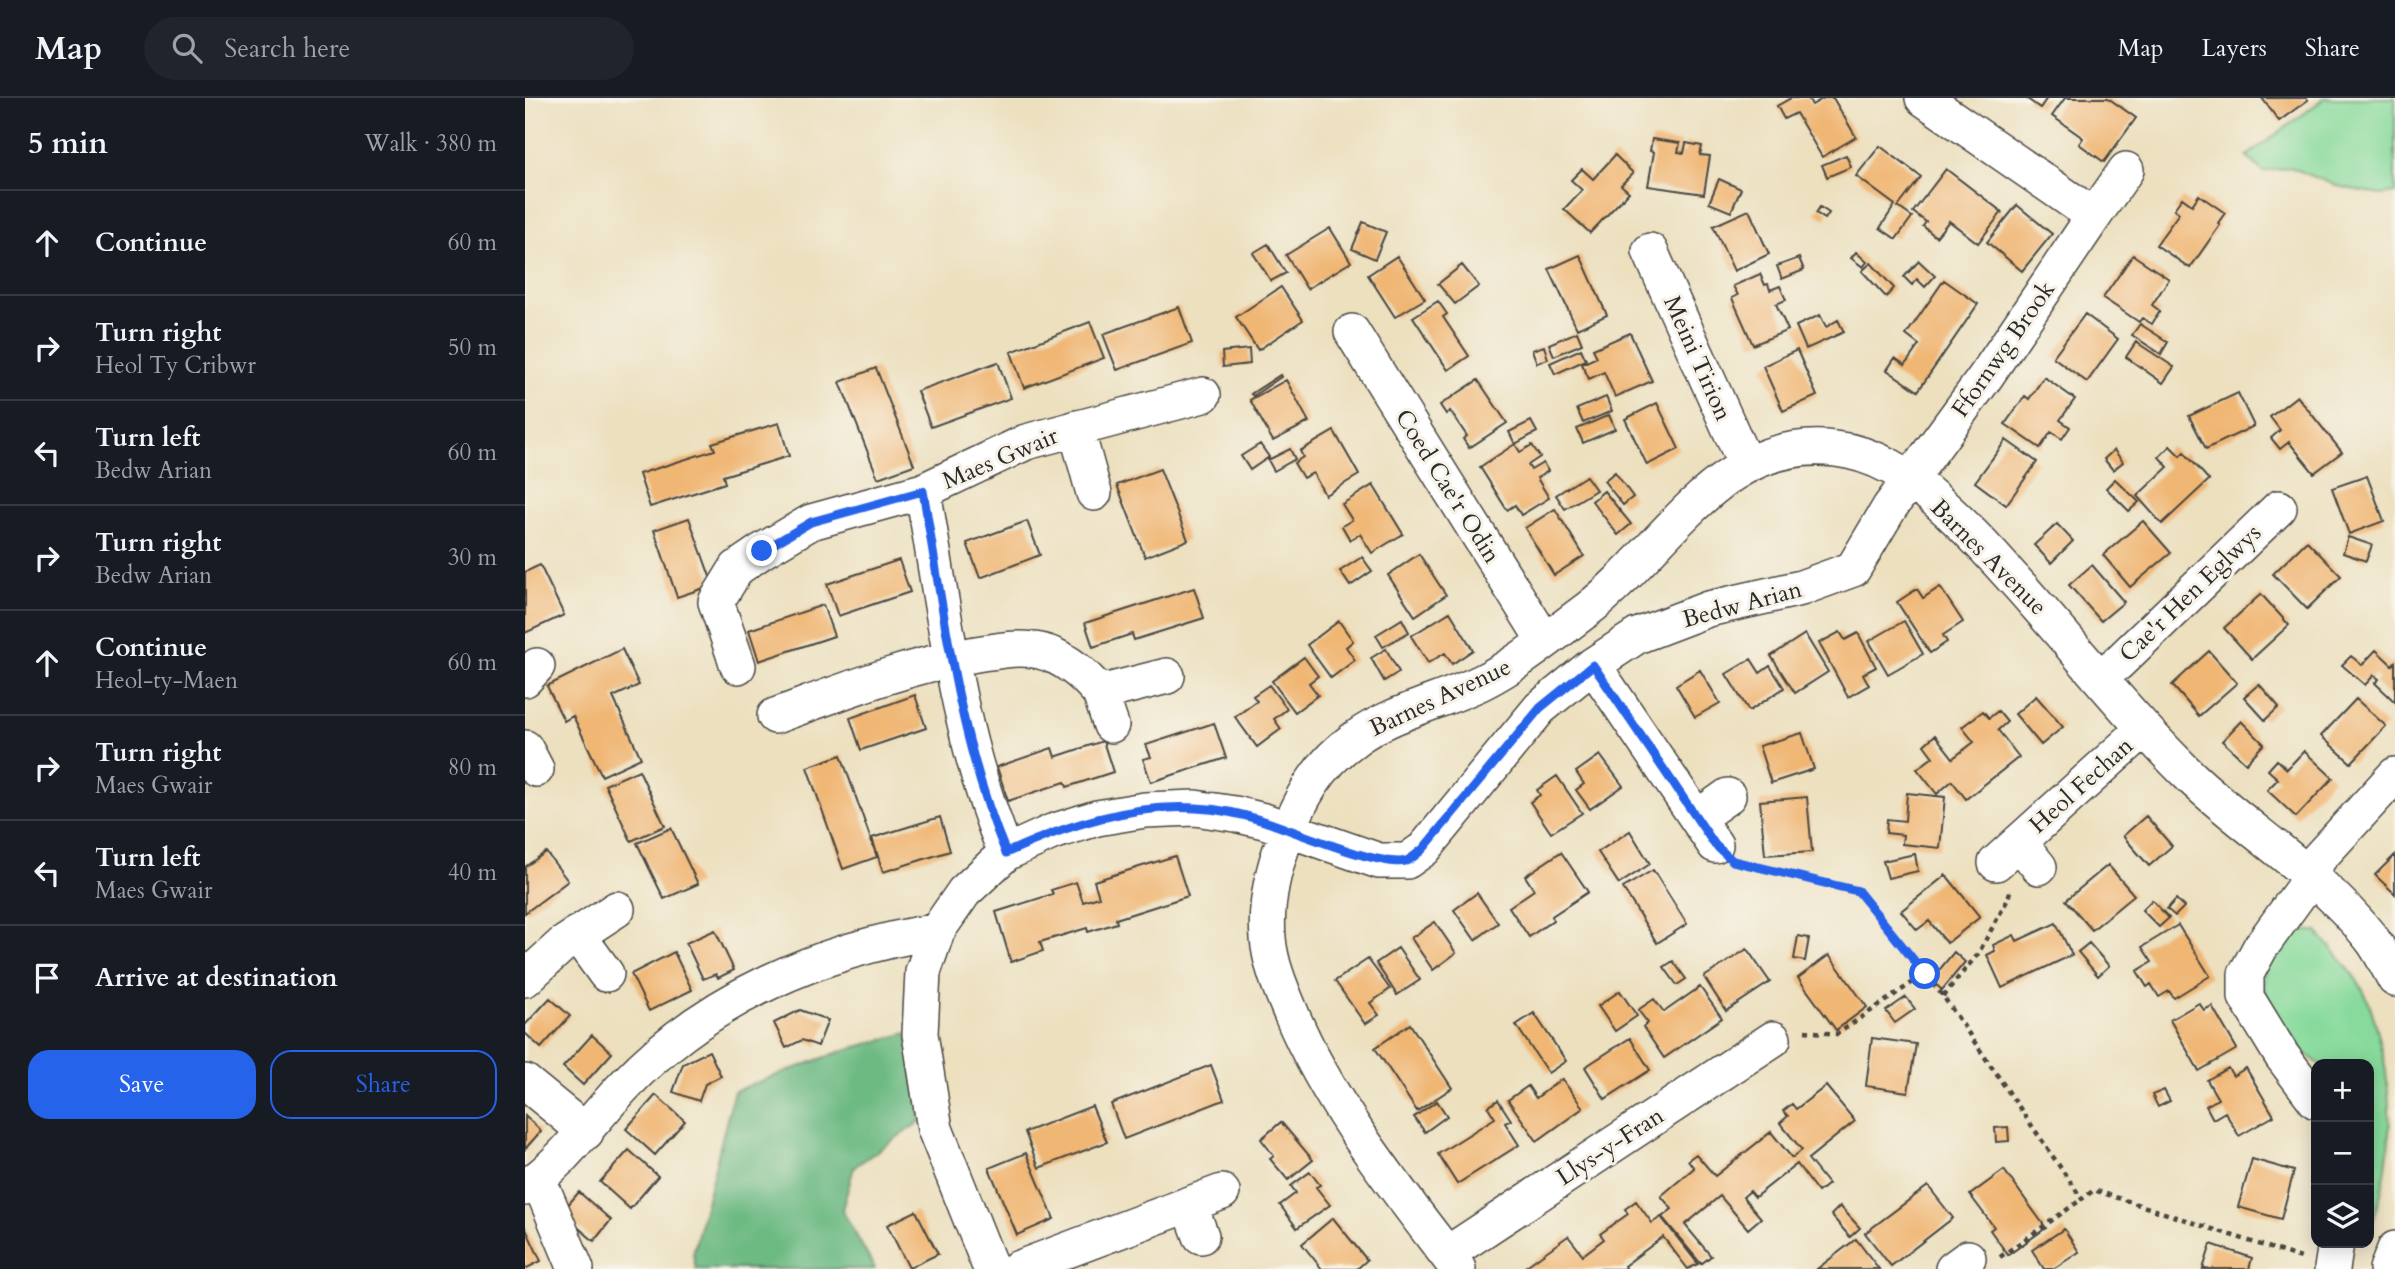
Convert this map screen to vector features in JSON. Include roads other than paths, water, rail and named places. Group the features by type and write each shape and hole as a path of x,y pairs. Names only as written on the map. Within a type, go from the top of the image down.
{"street":[{"path":"1923,98 2094,216"},
{"name":"Ffornwg Brook","path":"1911,481 2126,170"},
{"name":"Meini Tirion","path":"1650,251 1746,465"},
{"name":"Coed Cae'r Odin","path":"1352,332 1544,640"},
{"name":"Maes Gwair","path":"738,666 716,602 737,568 811,522 923,491 1026,442 1203,395"},
{"name":"Maes Gwair","path":"1076,428 1094,493"},
{"name":"Barnes Avenue","path":"1452,1262 1387,1177 1339,1104 1305,1047 1274,970 1268,939 1271,876 1297,804 1315,777 1357,736 1407,712 1482,682 1509,666 1591,606 1621,580 1682,515 1711,489 1746,465 1788,451 1832,449 1874,459 1911,481 1973,534 2144,729 2196,781 2312,876 2373,940 2395,979"},
{"name":"Bedw Arian","path":"991,1269 935,1129 920,1034 923,972 937,931 964,892 1006,853 1052,832 1097,818 1145,810 1195,808 1264,821 1378,861 1407,861 1423,849 1540,708 1593,665 1637,636 1708,609 1801,588 1853,569 1890,507 1911,481"},
{"name":"Maes Gwair","path":"923,491 951,658 970,751 1006,853"},
{"name":"Cae'r Hen Eglwys","path":"2100,677 2118,663 2279,508"},
{"path":"775,716 888,674 951,658 1003,649 1038,650 1061,658 1087,677 1106,709 1167,676"},
{"path":"1593,665 1709,836 1728,796"},
{"name":"Heol Fechan","path":"2015,856 2144,729"},
{"path":"2311,1094 2282,1056 2246,998 2246,974 2260,948 2312,876 2318,859 2395,775"},
{"path":"525,979 577,934 617,909"},
{"path":"576,1269 531,1183 560,1161 625,1085 669,1044 749,991 793,970 838,954 887,940 937,931"},
{"path":"577,934 606,974"},
{"name":"Llys-y-Fran","path":"1452,1262 1773,1040"},
{"path":"525,1082 586,1132"},
{"path":"1017,1269 1222,1192"},
{"path":"1189,1204 1202,1236"},
{"path":"2332,1269 2335,1248"},
{"path":"2387,1269 2395,1249"}]}
